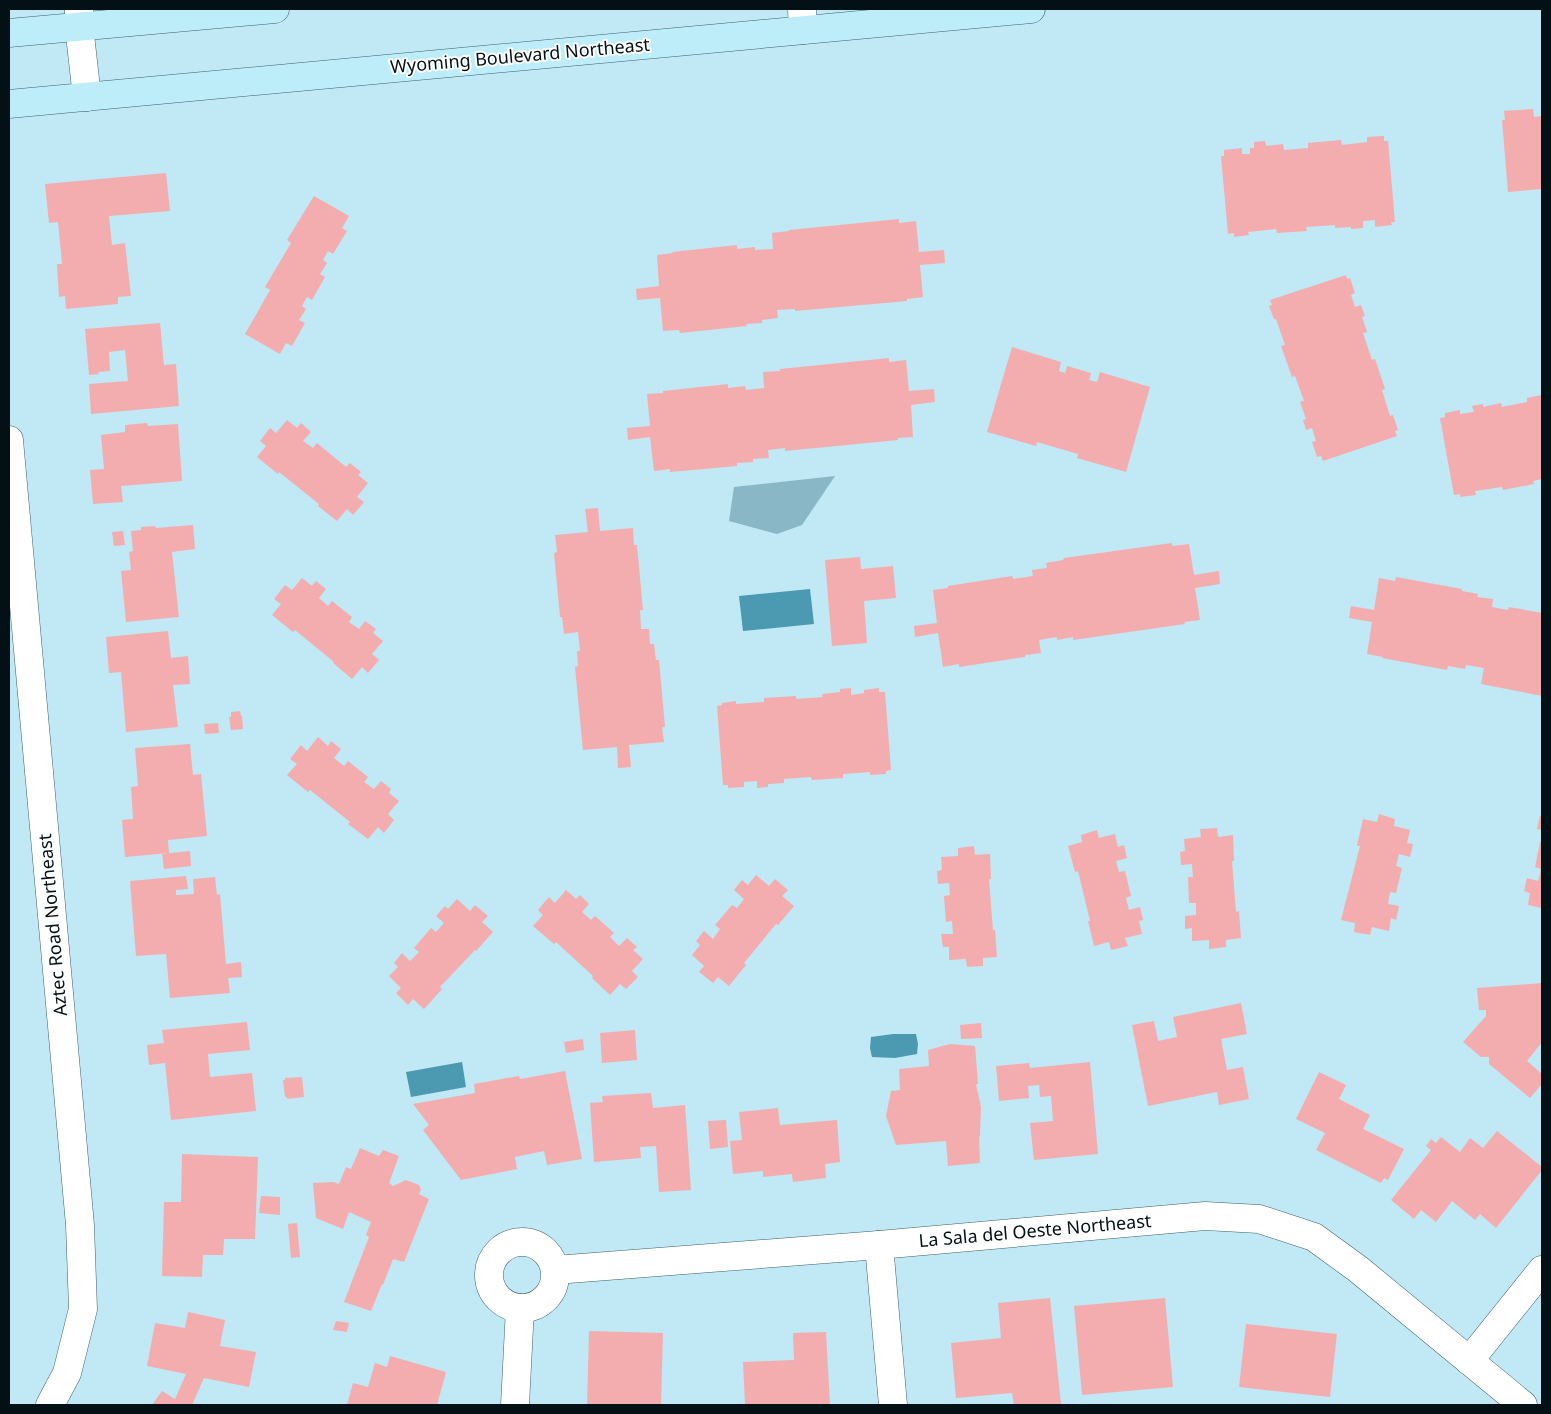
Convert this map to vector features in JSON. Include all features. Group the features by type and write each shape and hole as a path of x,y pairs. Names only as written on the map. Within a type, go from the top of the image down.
{"main road":[{"path":"9,33 79,18 275,9"},
{"name":"Wyoming Boulevard Northeast","path":"9,104 802,19 1031,9"}],"street":[{"path":"79,18 87,97"},
{"name":"Aztec Road Northeast","path":"9,440 80,1225 83,1309 67,1373 50,1405"},
{"name":"La Sala del Oeste Northeast","path":"555,1270 879,1245 1205,1216 1259,1219 1314,1237 1358,1269 1523,1405"},
{"path":"518,1243 529,1243 538,1246 552,1260 555,1270 552,1291 535,1306 513,1307 503,1302 495,1294 490,1284 489,1273 492,1262 498,1252 518,1243"},
{"path":"879,1245 893,1405"},
{"path":"1469,1361 1542,1270"},
{"path":"515,1405 520,1308"}],"shaded area":[{"path":"835,476 802,525 777,534 729,521 734,487"},
{"path":"810,589 814,624 743,631 739,596"},
{"path":"893,1034 916,1034 917,1054 895,1058 872,1057 870,1048 871,1037"},
{"path":"462,1062 466,1087 411,1097 406,1072"}],"building":[{"path":"1533,109 1534,117 1542,116 1542,189 1508,192 1502,120 1505,120 1504,111"},
{"path":"1384,136 1384,141 1388,141 1395,222 1391,222 1392,225 1375,227 1375,220 1363,221 1363,228 1335,228 1335,225 1306,227 1307,231 1277,233 1276,229 1248,232 1249,235 1234,237 1234,233 1228,234 1221,156 1224,156 1224,150 1242,148 1242,154 1250,154 1250,148 1254,148 1254,142 1265,141 1266,146 1283,144 1284,150 1308,148 1308,143 1341,140 1342,145 1367,142 1367,137"},
{"path":"166,173 170,211 109,216 112,245 125,243 131,296 118,297 118,304 66,309 65,296 59,297 57,264 62,264 58,222 49,223 45,184"},
{"path":"314,196 349,216 342,228 347,231 333,254 328,251 323,260 327,263 320,274 325,277 312,300 307,297 302,306 306,309 299,320 305,323 292,346 286,343 280,354 245,334 270,290 265,287 291,243 287,240"},
{"path":"899,219 899,223 916,221 919,252 944,250 945,263 920,265 923,297 907,299 907,301 795,311 795,309 777,310 778,318 762,320 762,323 680,333 679,330 663,331 660,298 637,300 636,289 659,286 657,255 737,245 737,249 755,247 755,250 773,249 772,233"},
{"path":"1346,275 1347,279 1350,278 1355,293 1351,295 1355,307 1361,305 1365,316 1362,317 1367,332 1363,333 1372,360 1375,359 1385,389 1382,390 1390,416 1393,415 1398,430 1395,431 1397,436 1323,461 1321,456 1317,457 1312,442 1316,441 1312,428 1306,430 1303,420 1306,419 1300,402 1304,401 1295,376 1292,377 1281,346 1285,345 1276,319 1274,319 1269,306 1272,305 1270,300"},
{"path":"160,323 164,365 176,364 179,406 91,414 89,384 128,381 125,350 109,352 110,371 89,375 85,329"},
{"path":"1012,347 1061,362 1059,371 1065,373 1067,366 1091,373 1089,380 1097,382 1100,372 1150,387 1126,472 1077,458 1078,454 1037,442 1036,446 987,432"},
{"path":"889,358 889,362 906,360 909,391 934,389 935,402 911,405 913,437 785,451 785,448 768,450 769,458 737,463 737,466 670,472 670,469 654,471 650,437 628,440 627,428 650,426 647,394 728,384 728,388 745,386 746,390 764,388 763,372"},
{"path":"1542,395 1542,479 1533,481 1534,484 1503,490 1502,487 1475,491 1476,495 1460,497 1460,494 1454,495 1440,418 1445,417 1445,413 1460,410 1460,414 1474,412 1472,406 1483,404 1483,407 1501,403 1502,407 1527,402 1527,398"},
{"path":"287,420 297,428 301,423 311,432 303,441 313,448 317,443 346,467 350,463 361,472 358,475 368,483 357,497 364,502 353,515 347,509 337,521 279,472 278,474 257,457 266,446 260,441 270,428 276,433"},
{"path":"147,423 148,426 178,424 182,481 121,486 123,502 93,504 90,470 104,469 101,435 125,432 125,425"},
{"path":"598,508 600,531 633,528 634,545 637,545 643,610 640,610 641,629 649,629 650,644 654,644 656,660 659,660 665,727 662,727 664,742 629,745 631,767 618,768 617,747 583,750 575,667 578,666 577,651 580,651 578,632 564,634 562,617 560,617 554,553 557,552 555,535 588,532 585,509"},
{"path":"193,525 195,549 172,552 179,617 126,622 121,571 131,570 129,552 133,551 131,531 141,530 141,527 155,526 156,528"},
{"path":"123,531 125,545 114,546 112,532"},
{"path":"1172,543 1172,546 1189,544 1194,575 1219,571 1220,584 1195,588 1200,620 1184,622 1185,624 1073,640 1073,637 1057,640 1057,637 1039,640 1041,653 959,667 959,664 943,667 938,633 915,637 914,626 937,623 933,590 1012,576 1013,579 1033,576 1032,570 1047,568 1046,563 1063,560 1064,558"},
{"path":"860,557 861,569 893,566 896,598 864,601 867,643 832,646 825,560"},
{"path":"1396,577 1462,589 1462,591 1478,594 1477,597 1493,599 1492,607 1508,610 1509,607 1542,613 1542,696 1481,684 1484,668 1466,665 1465,669 1448,666 1447,670 1367,654 1372,622 1349,618 1351,606 1374,610 1379,578 1395,581"},
{"path":"302,578 312,586 316,581 326,589 319,598 328,606 332,601 352,617 349,622 359,629 365,621 376,629 373,633 383,641 372,654 379,660 368,673 362,667 352,679 295,630 293,632 272,615 281,604 274,599 285,585 292,590"},
{"path":"168,631 171,658 188,656 190,684 173,685 178,727 126,732 121,672 109,673 106,637"},
{"path":"851,688 851,695 864,693 864,690 879,688 879,692 885,692 891,770 886,771 886,774 870,775 870,772 843,774 843,778 812,780 811,777 784,779 784,783 768,784 768,787 757,788 757,781 744,782 744,787 728,788 728,785 723,785 717,706 722,705 722,703 736,701 736,704 764,702 764,698 796,696 796,699 823,697 822,694 840,692 840,689"},
{"path":"240,711 243,729 231,730 229,717 231,717 231,712"},
{"path":"218,723 219,733 205,734 204,724"},
{"path":"318,737 328,746 331,741 341,749 334,758 344,766 348,761 368,777 364,782 374,789 381,781 391,789 389,793 399,801 388,814 394,820 384,833 378,827 368,839 310,790 308,792 287,775 297,764 290,759 301,745 307,751"},
{"path":"190,744 193,775 201,774 207,836 168,840 169,853 125,857 122,820 133,819 131,787 138,786 135,748"},
{"path":"1379,814 1395,819 1394,826 1410,830 1407,843 1413,844 1410,857 1399,854 1396,866 1402,868 1396,893 1390,892 1388,904 1399,906 1396,920 1391,918 1389,931 1372,927 1370,935 1354,932 1355,923 1341,920 1360,846 1357,846 1363,819 1377,822"},
{"path":"1540,816 1542,816 1542,830 1537,829"},
{"path":"1217,828 1218,837 1233,835 1234,861 1232,861 1236,912 1239,911 1241,938 1226,940 1226,947 1209,949 1209,940 1192,941 1192,928 1185,929 1185,916 1196,915 1196,903 1189,903 1188,877 1193,877 1192,864 1181,865 1180,852 1185,851 1184,839 1201,837 1200,829"},
{"path":"1097,830 1099,838 1115,834 1118,847 1124,845 1127,858 1116,861 1119,872 1125,871 1131,896 1126,898 1129,910 1140,907 1143,920 1139,921 1142,934 1125,938 1128,946 1111,950 1109,942 1094,946 1078,871 1075,872 1068,846 1082,842 1081,835"},
{"path":"1540,842 1542,842 1542,908 1528,905 1530,893 1524,891 1527,878 1538,881 1541,869 1535,867"},
{"path":"974,846 975,855 990,854 991,879 989,879 997,957 983,958 983,966 967,967 966,959 949,960 949,947 943,947 941,934 953,934 952,921 946,922 944,896 950,895 949,883 938,884 937,871 942,870 941,857 958,856 958,848"},
{"path":"190,851 191,866 164,869 162,854"},
{"path":"756,875 769,886 775,879 788,890 782,896 794,906 778,925 776,924 744,963 746,965 729,986 718,977 713,983 699,972 704,966 692,955 700,945 696,941 704,931 713,939 720,929 715,925 732,905 737,908 744,899 734,890 742,880 748,885"},
{"path":"186,876 188,889 176,890 176,895 194,894 193,879 215,877 217,895 220,894 226,964 241,962 242,977 228,978 230,993 170,998 166,954 136,956 130,881"},
{"path":"566,890 576,899 580,895 589,904 582,912 591,920 595,916 614,933 610,937 619,946 627,938 637,947 633,950 643,959 632,971 638,977 626,989 620,984 610,995 592,978 593,976 556,942 554,944 533,926 543,915 538,910 549,897 555,903"},
{"path":"457,899 470,911 475,905 488,916 482,922 493,932 440,987 442,989 424,1009 413,999 408,1005 396,993 401,988 389,976 398,967 394,963 402,953 410,961 419,952 414,948 431,928 436,932 444,923 436,916 445,906 448,909"},
{"path":"1542,983 1542,1042 1527,1061 1542,1074 1542,1084 1530,1098 1489,1064 1489,1057 1481,1057 1463,1042 1486,1016 1486,1010 1479,1010 1477,988"},
{"path":"1241,1003 1247,1034 1221,1039 1227,1070 1243,1067 1249,1099 1219,1105 1217,1092 1148,1106 1132,1025 1154,1021 1158,1041 1177,1037 1173,1017"},
{"path":"247,1022 250,1050 208,1054 210,1077 252,1073 256,1111 171,1120 165,1063 149,1065 147,1045 164,1043 162,1030"},
{"path":"981,1023 982,1038 961,1039 960,1025"},
{"path":"635,1030 637,1060 602,1063 600,1033"},
{"path":"583,1039 584,1050 566,1053 564,1042"},
{"path":"950,1044 975,1046 978,1084 976,1084 981,1107 980,1163 948,1166 946,1141 896,1145 886,1116 891,1091 900,1090 899,1069 929,1066 928,1050"},
{"path":"1090,1062 1098,1154 1034,1160 1030,1123 1053,1121 1051,1096 1040,1097 1039,1085 1028,1086 1029,1098 999,1101 996,1066 1029,1063 1030,1068"},
{"path":"565,1071 582,1159 547,1165 544,1151 515,1157 517,1169 461,1180 423,1130 429,1125 413,1104 475,1093 474,1084 519,1076 520,1079"},
{"path":"1319,1072 1346,1085 1339,1099 1370,1115 1363,1129 1404,1149 1388,1180 1384,1178 1381,1183 1316,1150 1325,1133 1296,1119"},
{"path":"302,1077 304,1097 287,1099 285,1097 283,1080 285,1078"},
{"path":"651,1093 653,1108 685,1105 691,1190 659,1192 656,1146 640,1147 641,1158 594,1162 590,1103 603,1102 602,1096"},
{"path":"778,1108 780,1125 837,1120 840,1162 825,1164 826,1178 793,1182 792,1174 763,1177 763,1171 733,1174 730,1141 742,1140 739,1112"},
{"path":"726,1120 728,1147 710,1149 708,1121"},
{"path":"1497,1131 1542,1167 1542,1170 1496,1228 1480,1214 1475,1220 1452,1201 1436,1222 1421,1210 1414,1219 1391,1200 1431,1150 1426,1146 1431,1139 1436,1143 1441,1137 1460,1152 1470,1138 1483,1148"},
{"path":"360,1148 379,1156 383,1150 399,1156 389,1183 393,1186 406,1180 419,1185 421,1189 419,1194 429,1199 404,1262 393,1259 371,1311 344,1302 369,1237 366,1235 371,1222 349,1212 343,1229 316,1218 313,1183 333,1182 339,1184 346,1167 351,1169"},
{"path":"182,1154 258,1157 255,1239 224,1239 223,1255 203,1255 202,1277 162,1276 164,1202 181,1202"},
{"path":"261,1196 280,1197 280,1215 259,1213"},
{"path":"297,1223 300,1257 291,1258 288,1224"},
{"path":"1050,1298 1061,1404 1014,1405 1012,1393 956,1398 951,1343 1001,1338 998,1303"},
{"path":"1165,1298 1173,1387 1082,1395 1074,1306"},
{"path":"188,1312 225,1320 220,1346 256,1352 249,1387 204,1378 192,1405 152,1405 162,1391 175,1399 186,1374 147,1366 155,1323 185,1328"},
{"path":"336,1321 349,1323 347,1332 333,1330"},
{"path":"1246,1324 1337,1334 1330,1397 1239,1387"},
{"path":"589,1331 663,1333 661,1405 587,1405"},
{"path":"826,1332 830,1405 745,1405 743,1362 794,1360 793,1333"},
{"path":"390,1356 446,1372 437,1405 347,1405 353,1383 368,1387 375,1363 387,1367"}]}
